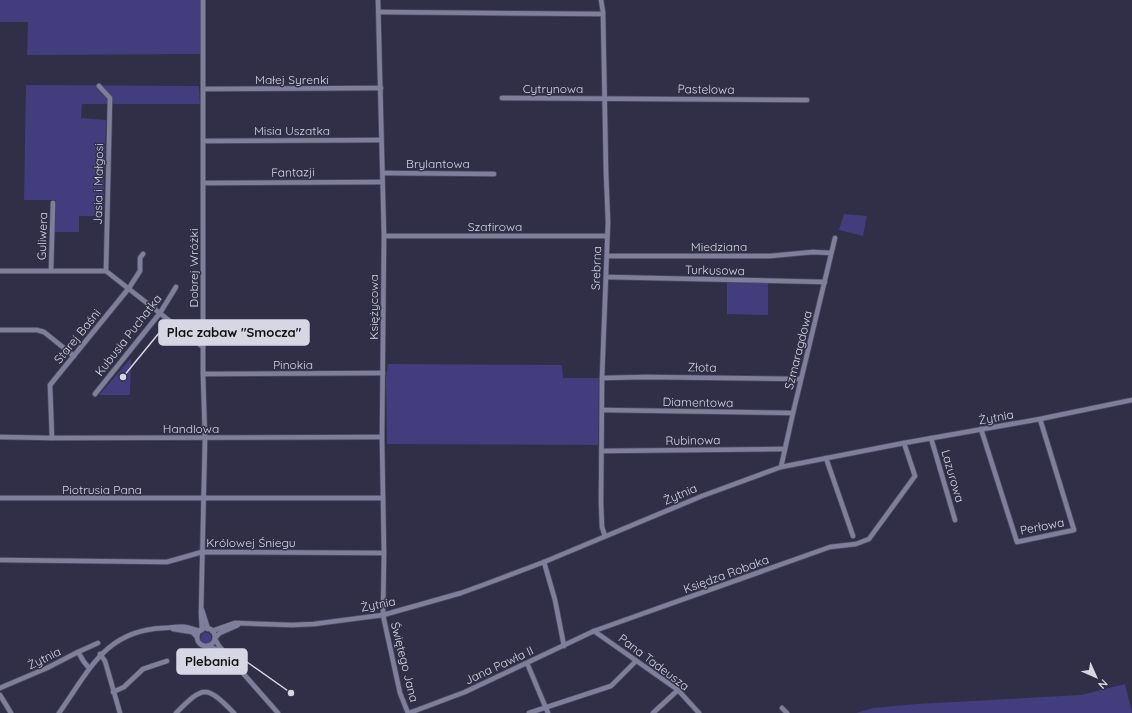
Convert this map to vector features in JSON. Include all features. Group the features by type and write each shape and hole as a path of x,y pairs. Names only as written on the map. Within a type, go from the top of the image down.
{"street":[{"name":"Dobrej Wróżki","path":"203,0 203,374 205,438 202,609 206,630"},
{"name":"Księżycowa","path":"378,0 384,236 382,437 384,553 383,615"},
{"name":"Srebrna","path":"601,0 603,14 608,222 602,378 602,526 605,536"},
{"path":"379,12 603,14"},
{"name":"Jasia i Małgosi","path":"99,86 110,98 106,271"},
{"name":"Małej Syrenki","path":"203,89 381,88"},
{"name":"Cytrynowa","path":"502,98 604,98"},
{"name":"Pastelowa","path":"604,98 808,100"},
{"name":"Misia Uszatka","path":"203,141 381,140"},
{"name":"Brylantowa","path":"382,173 494,174"},
{"name":"Fantazji","path":"203,183 382,182"},
{"name":"Guliwera","path":"51,271 53,203"},
{"name":"Szafirowa","path":"384,236 607,236"},
{"name":"Szmaragdowa","path":"781,467 835,238"},
{"name":"Miedziana","path":"607,256 770,256 813,252 831,253"},
{"name":"Starej Baśni","path":"52,438 50,385 129,288 140,271 140,258 143,254"},
{"path":"0,271 106,271 203,347"},
{"name":"Turkusowa","path":"606,277 825,282"},
{"name":"Kubusia Puchatka","path":"95,394 160,313 176,287"},
{"path":"0,330 37,330 44,332 74,356"},
{"name":"Pinokia","path":"203,374 383,373"},
{"name":"Złota","path":"602,378 646,377 801,379"},
{"name":"Żytnia","path":"206,630 232,624 314,624 383,615 461,593 544,562 702,496 781,467 1040,419 1132,400"},
{"name":"Diamentowa","path":"602,410 793,413"},
{"name":"Perłowa","path":"981,429 1017,542 1074,530 1040,419"},
{"name":"Handlowa","path":"0,437 382,437"},
{"name":"Lazurowa","path":"931,438 955,520"},
{"name":"Księdza Robaka","path":"594,631 830,547 856,544 869,539 915,476 904,443"},
{"name":"Rubinowa","path":"602,452 785,449"},
{"path":"826,458 853,536"},
{"name":"Piotrusia Pana","path":"0,498 383,498"},
{"name":"Królowej Śniegu","path":"0,560 167,562 202,552 384,553"},
{"path":"544,562 555,600 564,646"},
{"name":"Świętego Jana","path":"383,615 400,693 408,713"},
{"name":"Żytnia","path":"215,638 220,633 244,624"},
{"path":"59,713 100,654 115,643 131,635 150,629 185,627 206,630 215,638 219,646 234,664 278,713"},
{"path":"170,628 192,632 201,644 216,649 234,664"},
{"path":"197,637 206,630"},
{"name":"Jana Pawła II","path":"408,713 465,692 594,631"},
{"name":"Pana Tadeusza","path":"594,631 678,690 699,713"},
{"path":"208,646 213,644 215,638"},
{"path":"78,652 98,643"},
{"name":"Żytnia","path":"0,688 78,652 89,668"},
{"path":"100,654 106,660 113,692 120,713"},
{"path":"113,692 124,687 143,669 167,661"},
{"path":"529,713 611,686 636,661"},
{"path":"527,663 548,713"},
{"path":"653,713 678,690"},
{"path":"176,713 195,695 206,692 217,696 234,713"},
{"path":"0,695 12,713"},
{"path":"782,708 787,713"}],"shaded area":[{"path":"0,0 201,0 200,54 27,55 28,22 0,22"},
{"path":"26,85 199,86 200,104 82,104 81,118 106,120 103,216 79,216 79,232 55,232 56,200 24,200"},
{"path":"844,214 867,216 863,236 839,230"},
{"path":"727,281 768,282 768,315 727,314"},
{"path":"131,358 130,395 99,395"},
{"path":"388,364 562,365 563,378 599,378 598,445 387,444 386,377"},
{"path":"204,633 208,633 210,634 210,642 204,643 201,640 201,636"},
{"path":"1125,684 1132,713 856,713 873,708 917,704 1081,695"}],"place":[{"name":"Plac zabaw \"Smocza\"","path":"123,377"},
{"name":"Plebania","path":"291,693"}]}
